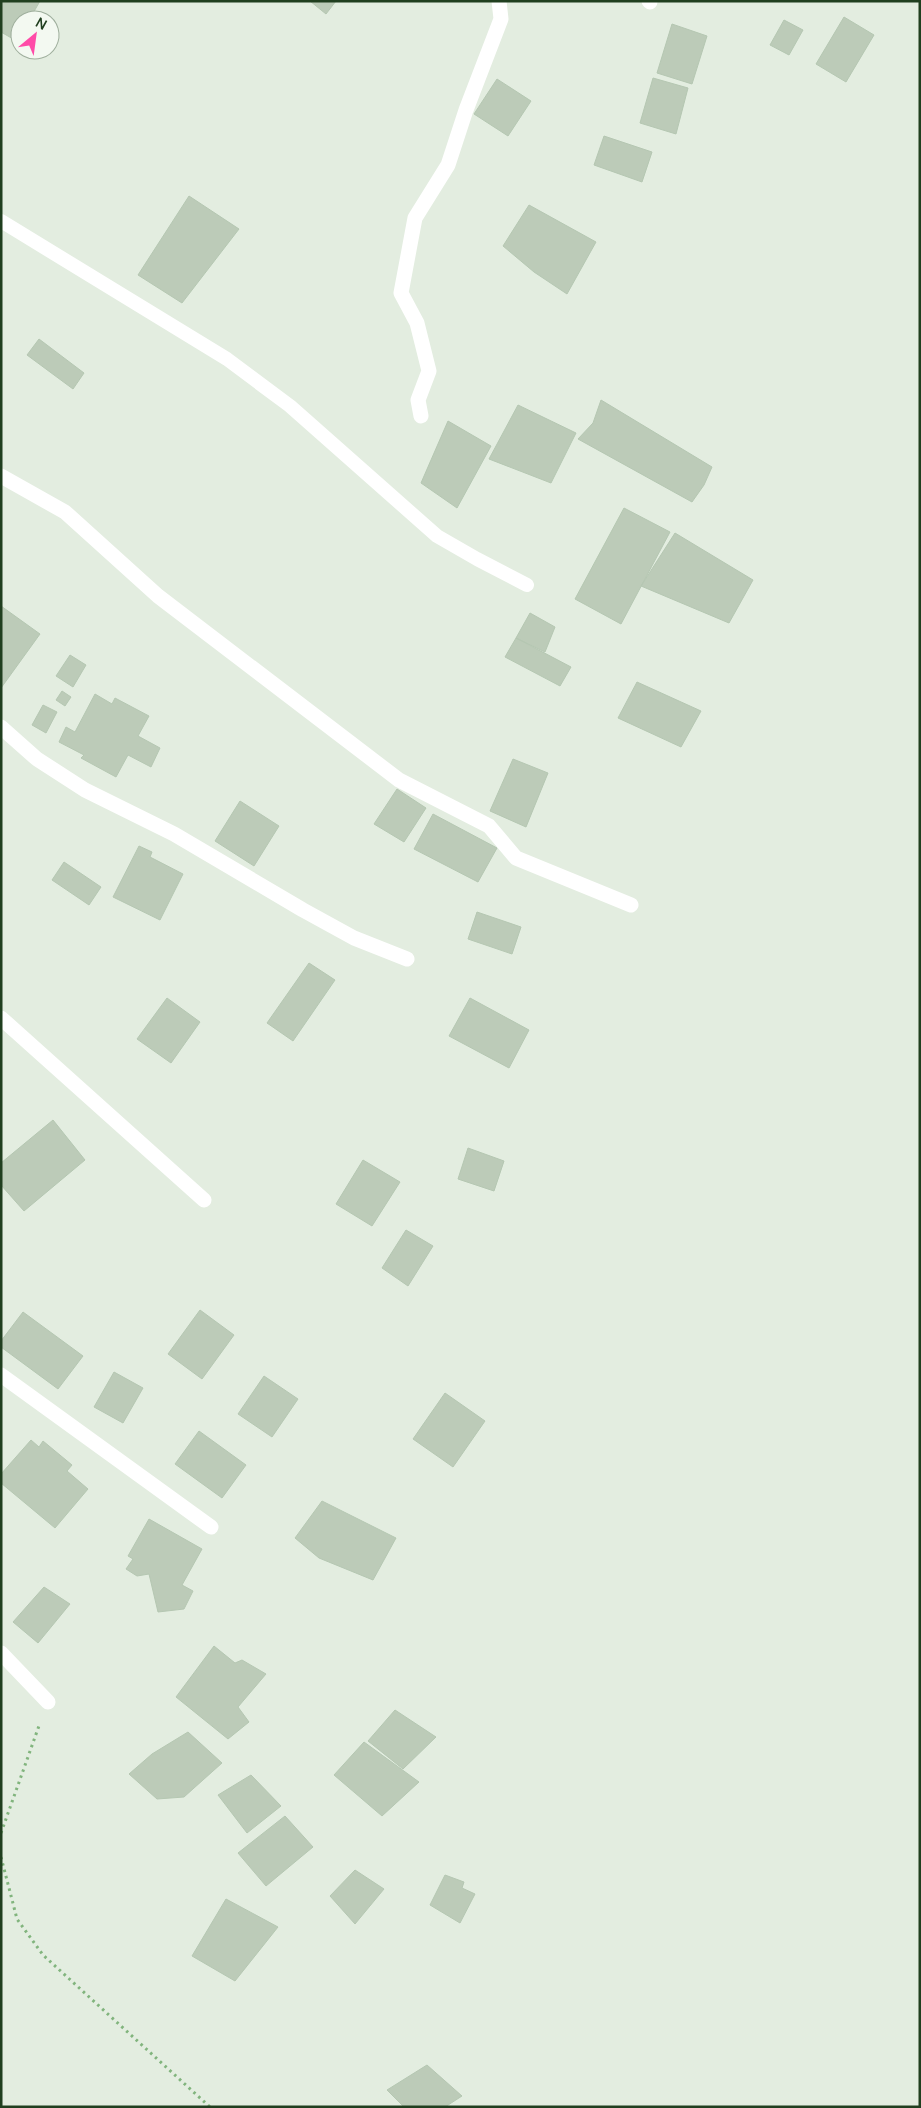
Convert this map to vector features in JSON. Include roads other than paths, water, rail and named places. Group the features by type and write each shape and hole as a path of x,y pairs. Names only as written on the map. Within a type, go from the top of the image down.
{"street":[{"path":"421,416 418,400 429,371 417,323 401,292 415,218 448,165 501,19 500,1"},
{"path":"1,476 65,512 158,596 399,780 489,826 516,858 631,905"},
{"path":"1,727 38,759 86,790 174,834 302,910 354,938 408,958"},
{"path":"1,1018 204,1200"},
{"path":"1,1375 211,1527"},
{"path":"1,1653 48,1702"}],"lane":[{"path":"1,221 227,359 290,406 436,536 528,585"}]}
